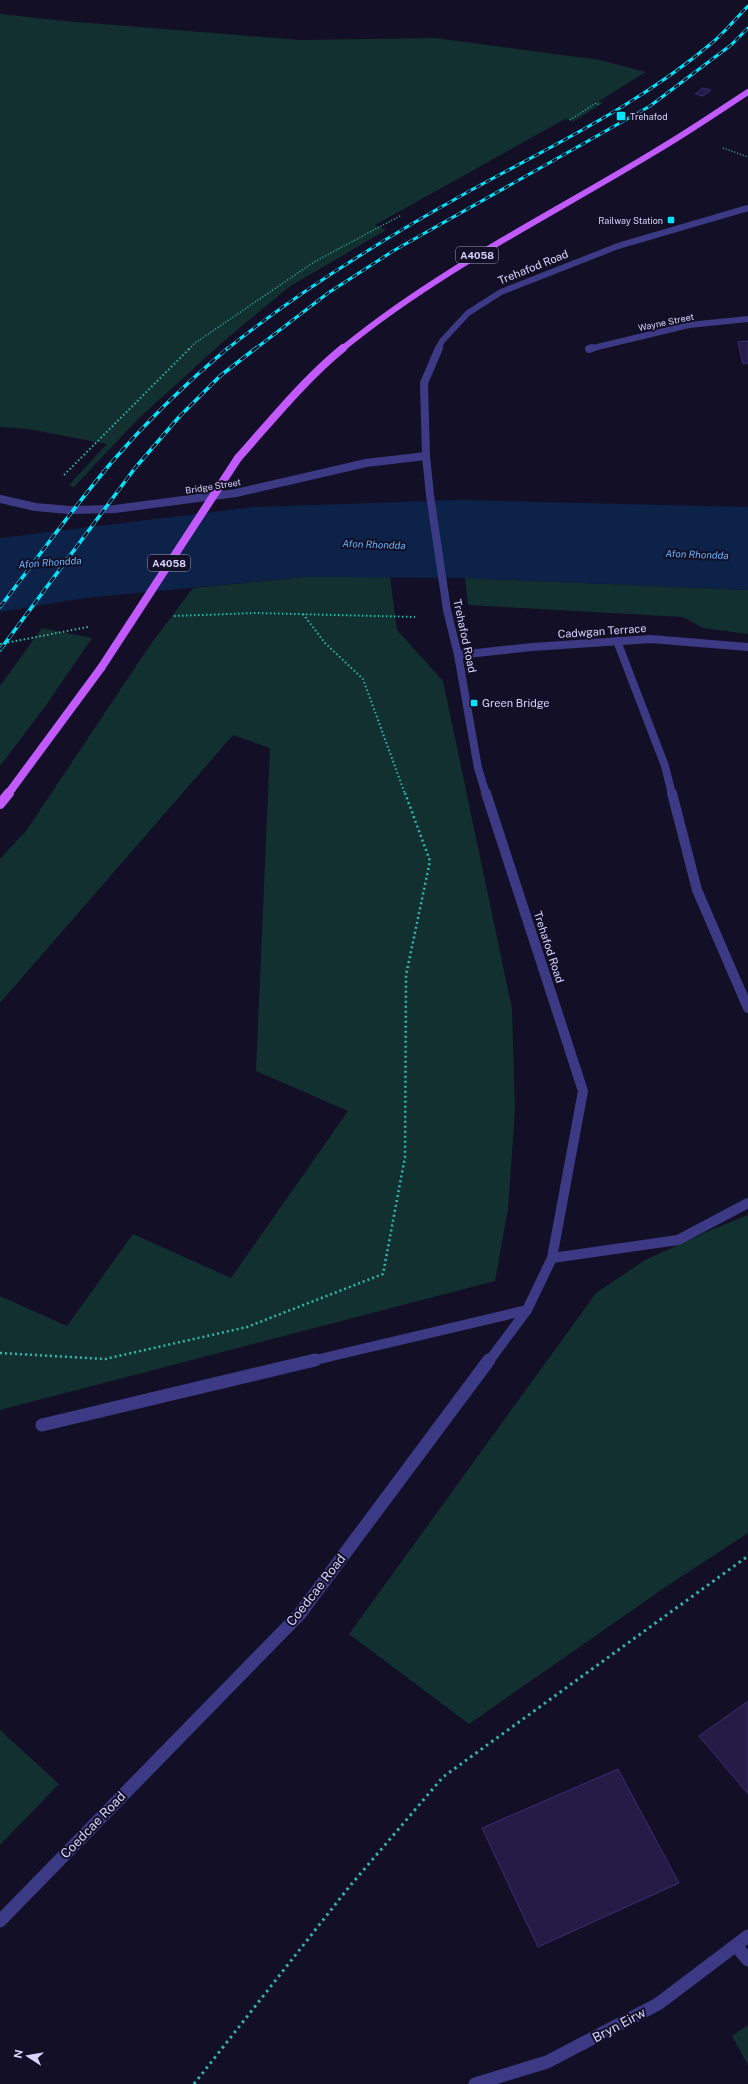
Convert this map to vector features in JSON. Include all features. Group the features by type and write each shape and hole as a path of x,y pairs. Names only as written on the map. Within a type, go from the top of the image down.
{"main road":[{"name":"A4058","path":"0,804 17,784 101,668 238,458 323,366 379,319 468,260 652,154 748,92"}],"street":[{"name":"Trehafod Road","path":"552,1258 583,1091 478,768 458,655 448,614 430,496 426,456 424,383 442,341 468,313 501,292 618,246 748,208"},
{"name":"Wayne Street","path":"588,349 689,325 748,319"},
{"name":"Bridge Street","path":"0,499 35,506 69,510 115,509 236,493 366,463 426,456"},
{"name":"Cadwgan Terrace","path":"458,655 532,647 651,639 748,647"},
{"path":"617,641 665,766 697,890 748,1008"},
{"path":"552,1258 678,1240 748,1203"},
{"name":"Coedcae Road","path":"0,1920 299,1616 527,1310 552,1258"},
{"path":"42,1425 527,1310"},
{"name":"Bryn Eirw","path":"475,2084 547,2062 658,2004 748,1936"},
{"path":"736,1946 748,1960"}],"path":[{"path":"570,120 596,103 600,105"},
{"path":"720,147 748,157"},
{"path":"35,506 95,442 195,343 314,262 400,216"},
{"path":"173,616 256,613 448,614"},
{"path":"0,1353 105,1359 247,1328 383,1274 405,1157 406,975 430,861 363,679 324,643 303,614"},
{"path":"0,644 90,627"},
{"path":"194,2084 349,1887 443,1777 748,1556"}],"green space":[{"path":"0,14 65,21 300,40 435,38 600,60 646,72 599,101 603,103 574,121 565,119 375,225 386,230 289,287 225,340 138,419 74,487 69,485 107,444 28,429 0,427"},
{"path":"303,577 390,577 397,630 443,681 512,1009 515,1110 508,1209 495,1281 0,1410 0,1296 67,1326 133,1234 231,1278 348,1111 256,1071 270,748 233,735 0,1003 0,859 26,831 148,648 193,588"},
{"path":"465,578 748,590 748,634 703,628 683,617 468,605"},
{"path":"42,628 92,638 44,708 0,766 0,686"},
{"path":"748,1215 748,1533 667,1586 469,1724 349,1634 596,1293 645,1260"},
{"path":"0,1730 59,1784 0,1845"},
{"path":"748,2025 748,2065 732,2036"}],"water":[{"name":"Afon Rhondda","path":"460,500 748,507 748,590 465,578 303,577 85,598 0,612 0,538 253,507"}],"building":[{"path":"703,88 711,90 703,96 695,94"},
{"path":"748,341 748,363 743,364 738,342"},
{"path":"748,1701 748,1794 699,1736"},
{"path":"618,1769 679,1883 538,1947 482,1828"}],"railway":[{"path":"227,349 314,285 404,228 594,124 655,86 685,65 713,42 748,6"},
{"path":"255,349 328,293 393,251 650,106 731,45 748,28"},
{"path":"0,607 82,498 125,447 167,403 228,348"},
{"path":"0,650 135,468 179,417 220,376 256,348"}],"place":[{"name":"Trehafod","path":"621,116"},
{"name":"Railway Station","path":"671,220"},
{"name":"Green Bridge","path":"474,703"}]}
